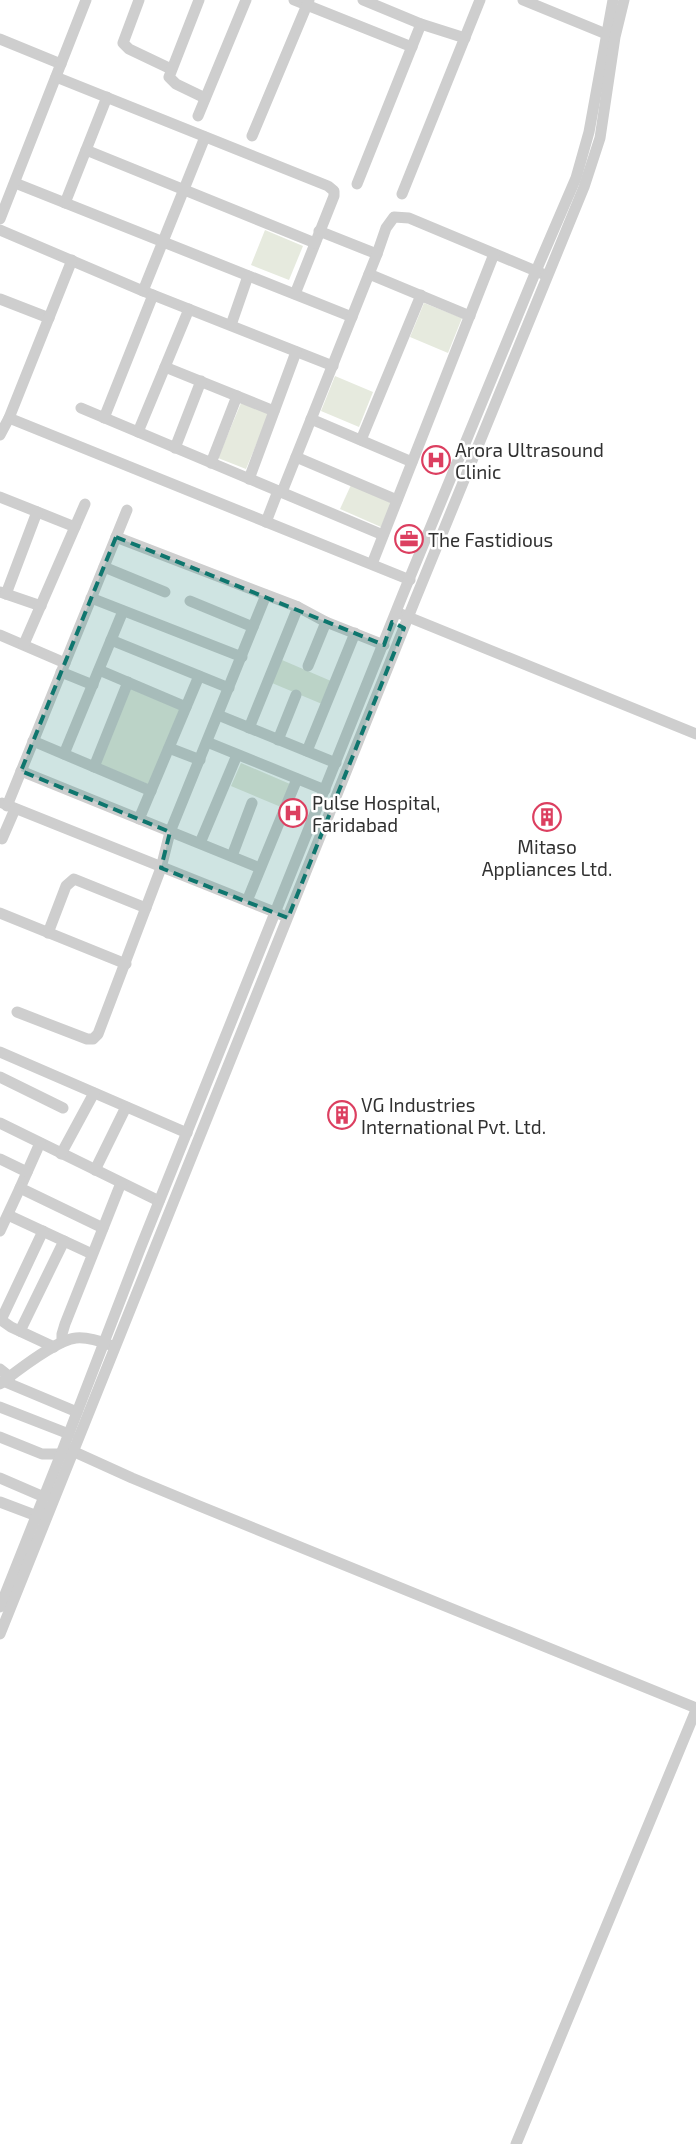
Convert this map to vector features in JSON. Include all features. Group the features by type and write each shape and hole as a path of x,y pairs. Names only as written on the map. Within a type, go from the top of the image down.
{"street":[{"path":"0,219 86,0"},
{"path":"139,0 123,44 129,49 172,69"},
{"path":"199,0 169,77 172,81 205,98"},
{"path":"198,116 246,0"},
{"path":"294,0 308,3 412,47"},
{"path":"363,0 421,24 465,38"},
{"path":"402,194 480,0"},
{"path":"523,0 610,36"},
{"path":"0,1607 44,1496 116,1347 406,622 584,187 600,138 613,0"},
{"path":"0,1634 67,1451 69,1434 103,1342 394,617 576,178 589,132 610,36 624,0"},
{"path":"252,136 308,3"},
{"path":"357,184 421,24"},
{"path":"0,39 61,64"},
{"path":"56,77 334,190 334,196 295,294"},
{"path":"65,203 107,97"},
{"path":"104,418 148,293 162,242 205,137"},
{"path":"86,150 315,242"},
{"path":"15,183 352,317"},
{"path":"266,522 296,457 390,220 400,216 409,218 547,276"},
{"path":"0,230 148,293 333,366"},
{"path":"319,231 377,254"},
{"path":"372,564 494,254"},
{"path":"0,435 9,418 72,260"},
{"path":"369,274 470,316"},
{"path":"231,325 248,276"},
{"path":"361,440 421,295"},
{"path":"0,299 49,318"},
{"path":"138,432 188,309"},
{"path":"249,478 296,352"},
{"path":"165,367 274,411"},
{"path":"175,448 201,381"},
{"path":"212,463 237,396"},
{"path":"81,408 383,535"},
{"path":"9,418 410,580"},
{"path":"311,419 412,462"},
{"path":"296,457 397,500"},
{"path":"0,499 75,527"},
{"path":"24,644 84,504"},
{"path":"1,841 7,806 127,510"},
{"path":"37,512 3,593 41,606"},
{"path":"116,538 298,607 326,622 384,645"},
{"path":"104,567 165,592"},
{"path":"17,1012 87,1039 93,1038 98,1034 161,868 170,832 266,595"},
{"path":"91,598 242,657"},
{"path":"190,601 253,627"},
{"path":"249,728 298,607"},
{"path":"64,754 123,610"},
{"path":"394,617 696,734"},
{"path":"308,666 326,622"},
{"path":"307,751 355,633"},
{"path":"0,635 24,644 93,685"},
{"path":"111,640 229,688"},
{"path":"99,670 186,707"},
{"path":"139,819 199,676"},
{"path":"94,767 128,682"},
{"path":"278,740 296,696"},
{"path":"218,715 336,763"},
{"path":"33,741 151,791"},
{"path":"207,742 325,790"},
{"path":"169,748 200,760"},
{"path":"200,844 237,755"},
{"path":"21,771 260,868"},
{"path":"246,901 297,779"},
{"path":"232,856 252,803"},
{"path":"7,806 288,918"},
{"path":"48,933 66,886 74,879 146,908"},
{"path":"0,914 126,964"},
{"path":"0,1052 187,1133"},
{"path":"0,1077 62,1108"},
{"path":"61,1154 94,1093"},
{"path":"95,1170 126,1107"},
{"path":"0,1123 159,1201"},
{"path":"0,1231 40,1143"},
{"path":"0,1159 27,1172"},
{"path":"58,1345 121,1183"},
{"path":"20,1188 102,1228"},
{"path":"8,1215 92,1254"},
{"path":"43,1231 2,1317 4,1323 58,1345"},
{"path":"20,1331 64,1241"},
{"path":"4,1380 58,1345 75,1338 103,1342 116,1347"},
{"path":"0,1369 4,1380 77,1412"},
{"path":"0,1407 69,1434"},
{"path":"0,1437 42,1454 67,1451 696,1709 516,2144"},
{"path":"0,1478 44,1496"},
{"path":"0,1502 37,1516"}],"highlighted area":[{"path":"116,537 384,645 392,622 404,628 288,918 161,868 170,832 21,771"}],"shaded area":[{"path":"265,230 303,246 289,280 251,265"},
{"path":"424,303 462,318 448,353 410,337"},
{"path":"335,376 373,392 359,427 321,411"},
{"path":"241,403 269,414 246,469 218,458"},
{"path":"351,485 391,503 381,527 340,509"},
{"path":"282,660 331,681 322,704 272,683"},
{"path":"131,687 182,709 150,785 99,764"},
{"path":"241,763 290,784 281,807 231,786"}],"place":[{"name":"Arora Ultrasound Clinic","path":"436,460"},
{"name":"The Fastidious","path":"409,539"},
{"name":"Pulse Hospital, Faridabad","path":"293,813"},
{"name":"Mitaso Appliances Ltd.","path":"547,817"},
{"name":"VG Industries International Pvt. Ltd.","path":"342,1115"}]}
